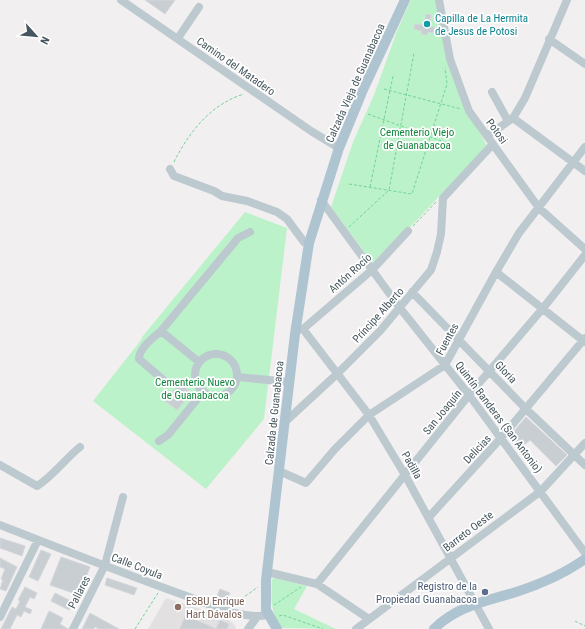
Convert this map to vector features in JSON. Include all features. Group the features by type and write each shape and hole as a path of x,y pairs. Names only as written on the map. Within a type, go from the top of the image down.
{"main road":[{"name":"Calzada Vieja de Guanabacoa","path":"322,200 339,148 362,92 405,0"},
{"name":"Calzada de Guanabacoa","path":"271,619 267,576 289,382 299,330 309,243 322,200"},
{"path":"434,629 455,612 476,603 544,582 569,570 585,559"}],"street":[{"name":"Camino del Matadero","path":"121,0 178,38 251,90 339,148"},
{"name":"Potosi","path":"439,0 450,59 469,111 539,208 585,249"},
{"path":"487,136 511,119 525,98 567,0"},
{"path":"178,38 199,7"},
{"path":"549,39 585,64"},
{"path":"492,92 511,119 585,172"},
{"path":"443,198 493,144"},
{"name":"Fuentes","path":"279,471 306,483 335,449 370,415 445,365 519,233 585,147"},
{"path":"170,169 174,176 214,191 222,196 247,201 277,212 287,219 304,242 309,243"},
{"name":"Príncipe Alberto","path":"285,422 338,374 400,308 431,270 441,234 443,198"},
{"name":"Quintín Banderas (San Antonio)","path":"322,200 400,308 469,395 541,491 585,553"},
{"name":"Antón Rocío","path":"299,330 372,270 408,231"},
{"path":"167,383 139,359 139,354 161,331 238,238 250,232"},
{"name":"San Joaquín","path":"313,583 405,475 585,255"},
{"path":"496,272 544,307 584,340"},
{"name":"Gloria","path":"412,292 526,409 585,466"},
{"name":"Padilla","path":"299,330 338,374 370,415 429,517 489,629"},
{"path":"161,331 199,362"},
{"name":"Delicias","path":"429,517 501,438 584,340"},
{"path":"213,354 224,356 233,362 237,377 233,388 224,395 214,396 203,392 198,387 194,376 199,362 213,354"},
{"path":"237,377 289,382"},
{"path":"159,441 168,435 203,392"},
{"name":"Barreto Oeste","path":"356,629 541,491 585,443"},
{"path":"0,465 37,486 46,480 64,460 80,447"},
{"name":"Pallares","path":"73,629 105,566 123,497"},
{"name":"Calle Coyula","path":"0,525 161,587 227,610 271,619"},
{"path":"0,617 38,540"},
{"path":"267,576 313,583 369,619"},
{"path":"248,629 257,617"}],"path":[{"path":"348,228 389,190 414,53"},
{"path":"349,184 412,194 447,84 445,62"},
{"path":"370,187 393,76"},
{"path":"384,89 469,111"},
{"path":"170,169 189,137 208,114 218,105 248,93 251,90"},
{"path":"368,114 450,144"},
{"path":"408,231 436,202 443,198"},
{"path":"227,610 267,576"},
{"path":"271,619 313,583"},
{"path":"135,629 161,587"},
{"path":"271,619 283,615 321,629"},
{"path":"575,621 585,626"}],"shaded area":[{"name":"ESBU Enrique Hart Dávalos","path":"166,598 225,617 235,625 236,629 148,629"}],"green space":[{"name":"Cementerio Viejo de Guanabacoa","path":"411,0 436,0 468,111 487,146 374,265 331,207 353,142 374,95 397,31"},
{"name":"Cementerio Nuevo de Guanabacoa","path":"245,212 287,228 264,419 206,489 93,401 142,337"},
{"path":"275,578 307,586 294,609 336,629 281,628 272,605 272,579"}],"building":[{"path":"145,0 175,0 165,14"},
{"name":"Capilla de La Hermita de Jesus de Potosi","path":"426,14 431,15 429,26 437,28 436,33 428,32 427,35 421,34 422,31 414,29 415,24 424,25"},
{"path":"180,383 191,393 177,410 165,401"},
{"path":"526,417 567,455 556,466 530,440 518,450 508,438"},
{"path":"0,538 25,546 22,556 0,548"},
{"path":"41,550 51,554 38,581 29,577"},
{"path":"61,557 90,567 79,595 50,585"},
{"path":"0,558 17,567 6,591 0,589 3,580 1,579 5,569 0,567"},
{"path":"107,578 137,588 134,595 105,585"},
{"path":"25,587 37,593 34,599 30,597 25,607 32,610 30,614 24,611 21,617 17,615 10,629 1,629 12,607 16,609 20,601 18,600"},
{"path":"220,589 230,593 227,600 217,596"},
{"path":"55,593 73,602 69,610 51,601"},
{"path":"188,609 197,612 194,619 216,629 180,629"},
{"path":"49,611 63,618 60,624 68,629 41,629"},
{"path":"90,613 119,629 99,629 95,627 93,629 82,629"},
{"path":"220,620 229,624 227,629 216,629"}],"place":[{"name":"Capilla de La Hermita de Jesus de Potosi","path":"427,24"},
{"name":"Registro de la Propiedad Guanabacoa","path":"485,592"},
{"name":"ESBU Enrique Hart Dávalos","path":"178,607"}]}
